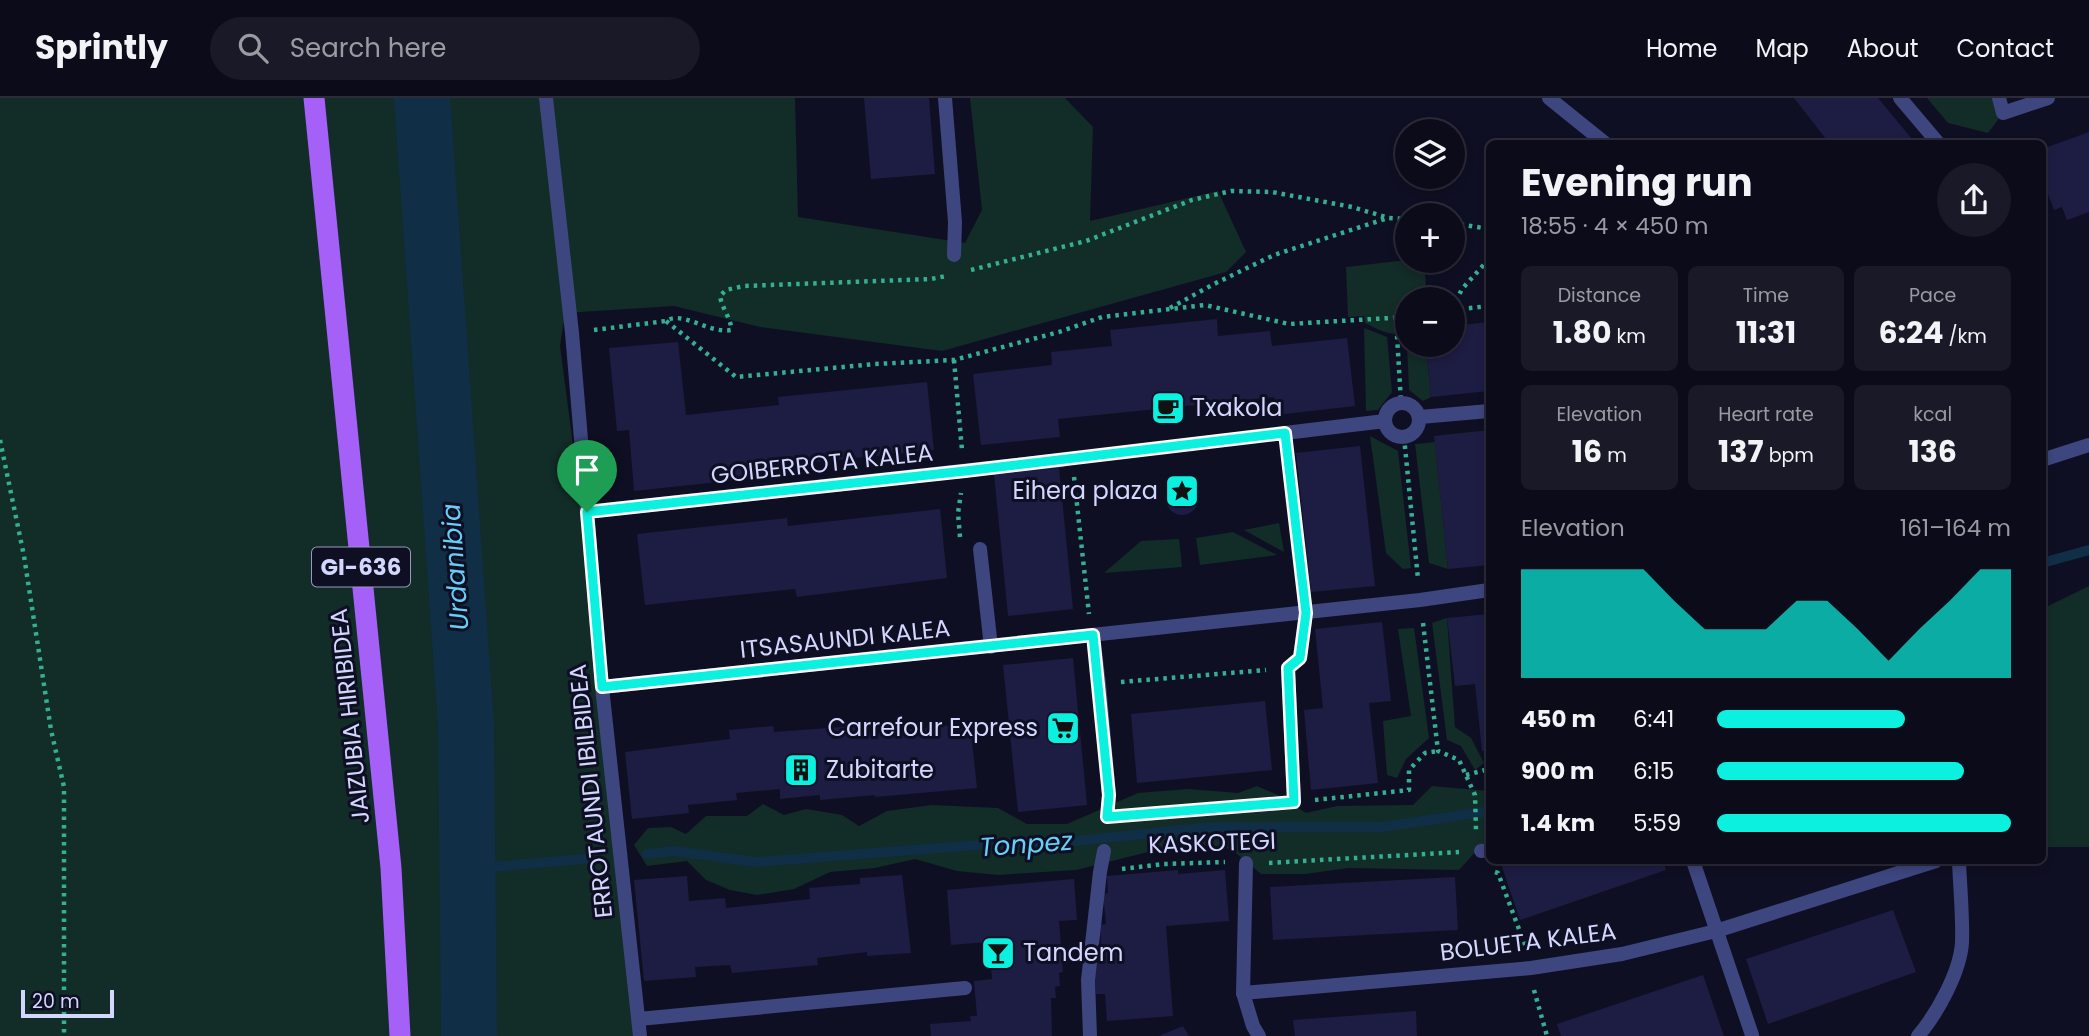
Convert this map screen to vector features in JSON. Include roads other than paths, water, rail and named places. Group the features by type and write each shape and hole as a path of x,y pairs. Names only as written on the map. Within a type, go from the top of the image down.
{"main road":[{"name":"JAIZUBIA HIRIBIDEA","path":"314,98 391,868 400,1036"}],"street":[{"name":"ERROTAUNDI IBILBIDEA","path":"546,98 572,333 602,687 640,1036"},
{"path":"945,98 956,222 954,255"},
{"path":"1549,98 1601,140"},
{"path":"1900,98 1936,140"},
{"path":"1999,98 2003,113 2048,98"},
{"path":"1401,402 1414,407 1420,417 1416,430 1404,437 1391,433 1385,421 1389,409 1401,402"},
{"path":"1420,417 1486,411"},
{"path":"1285,433 1385,421"},
{"path":"2046,459 2089,445"},
{"name":"GOIBERROTA KALEA","path":"587,512 1067,459"},
{"path":"981,549 991,647"},
{"path":"1107,817 1109,795 1093,635 1306,613 1486,590"},
{"path":"1294,802 1288,668 1300,658 1306,613"},
{"name":"ITSASAUNDI KALEA","path":"602,687 1093,635"},
{"path":"1090,1036 1088,980 1104,851"},
{"path":"1246,863 1243,993 1253,1026 1259,1036"},
{"path":"1694,864 1752,1035"},
{"name":"BOLUETA KALEA","path":"1243,993 1531,968 1622,954 1716,931 1927,864"},
{"path":"1918,1036 1931,1021 1950,985 1962,945 1959,864"},
{"path":"639,1019 965,988"}],"waterway":[{"name":"Urdanibia","path":"422,98 466,725 469,1036"},
{"name":"Tonpez","path":"2046,562 2089,550"},
{"name":"Tonpez","path":"647,854 675,851 756,862 1031,841 1065,842 1210,827 1383,827 1486,811"},
{"name":"Tonpez","path":"468,869 595,858"}],"place":[{"name":"Txakola","path":"1168,408"},
{"name":"Eihera plaza","path":"1182,491"},
{"name":"Carrefour Express","path":"1063,728"},
{"name":"Zubitarte","path":"801,770"},
{"name":"Tandem","path":"998,953"}]}
